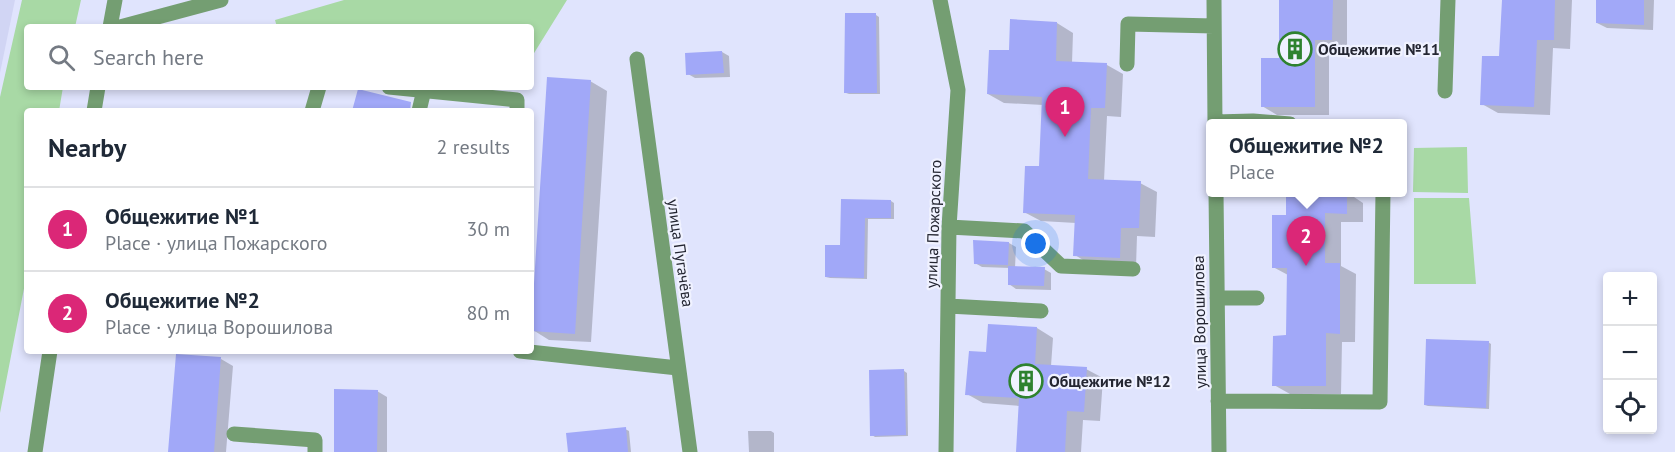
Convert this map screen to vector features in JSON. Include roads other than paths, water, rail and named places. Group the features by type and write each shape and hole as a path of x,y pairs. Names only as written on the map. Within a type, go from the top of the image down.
{"street":[{"path":"111,24 115,0"},
{"path":"131,24 221,0"},
{"name":"улица Пожарского","path":"940,0 957,90 949,226 946,452"},
{"path":"1214,0 1215,119"},
{"path":"1445,91 1448,0"},
{"path":"159,24 186,9"},
{"path":"1127,64 1128,24 1214,26"},
{"name":"улица Пугачёва","path":"637,59 690,452"},
{"path":"94,108 97,90"},
{"path":"95,108 105,90"},
{"path":"313,108 318,90"},
{"path":"420,108 424,90 517,100 517,108"},
{"name":"улица Ворошилова","path":"1216,197 1219,452"},
{"path":"1218,401 1380,402 1383,197"},
{"path":"949,226 1024,231 1061,266 1133,269"},
{"path":"1217,298 1257,298"},
{"path":"948,306 1041,310"},
{"path":"534,353 678,368"},
{"path":"37,447 50,354"},
{"path":"234,434 315,440 315,452"}],"place":[{"name":"Общежитие №11","path":"1295,49"},
{"name":"Общежитие №1","path":"1065,137"},
{"name":"Общежитие №2","path":"1306,266"},
{"name":"Общежитие №12","path":"1026,381"}]}
